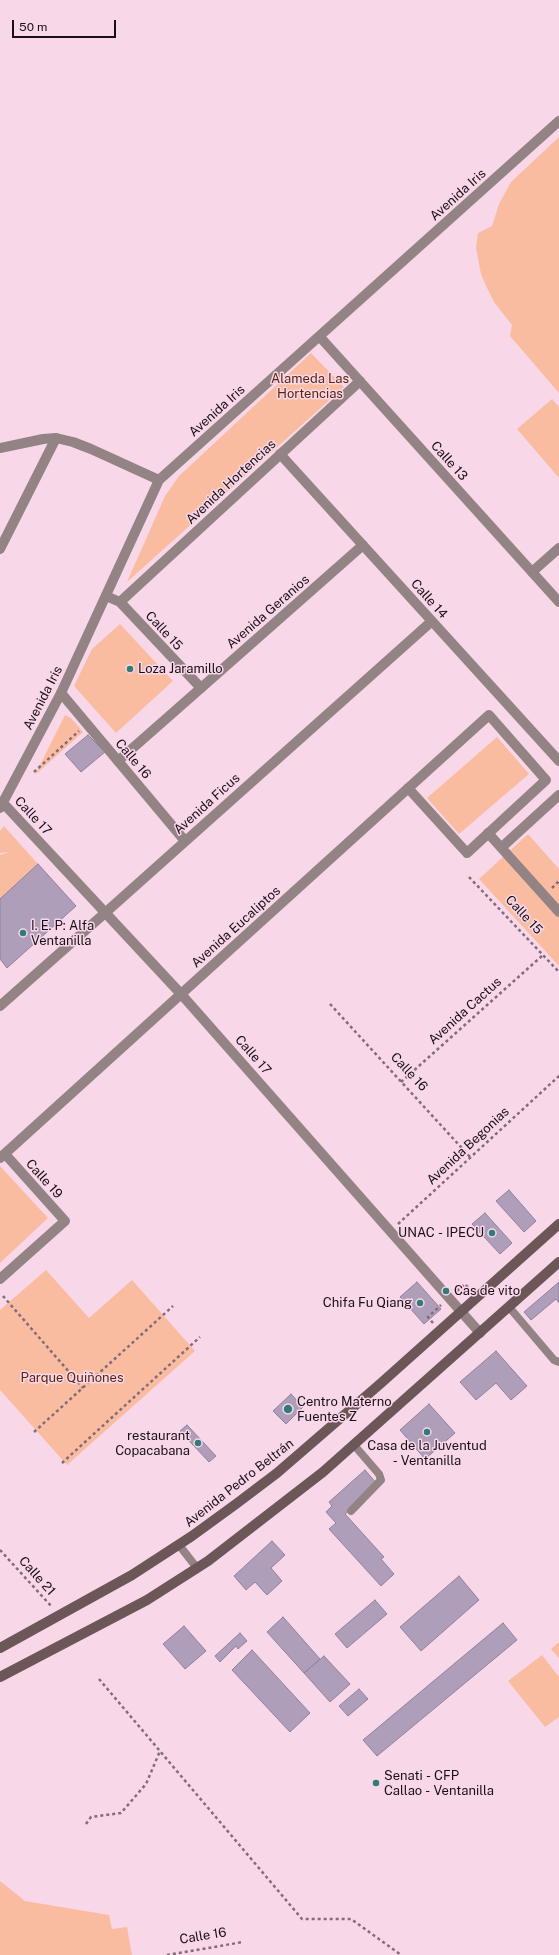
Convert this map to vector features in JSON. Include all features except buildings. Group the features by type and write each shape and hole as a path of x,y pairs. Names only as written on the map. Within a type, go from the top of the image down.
{"main road":[{"name":"Avenida Pedro Beltrán","path":"0,1648 132,1575 179,1545 277,1473 462,1312 559,1224"},
{"path":"0,1677 147,1600 197,1568 288,1501 354,1445 559,1262"}],"street":[{"name":"Avenida Iris","path":"1,803 61,693 159,480 559,122"},
{"name":"Calle 13","path":"320,337 559,602"},
{"name":"Avenida Hortencias","path":"120,602 360,381"},
{"path":"0,448 43,439 56,438 73,442 91,449 159,480"},
{"path":"0,549 56,438"},
{"name":"Calle 14","path":"280,454 559,761"},
{"name":"Avenida Geranios","path":"118,761 363,546"},
{"path":"532,572 559,548"},
{"name":"Calle 15","path":"106,596 120,602 201,688"},
{"name":"Avenida Ficus","path":"0,1006 432,621"},
{"name":"Calle 16","path":"61,693 185,841"},
{"name":"Avenida Eucaliptos","path":"2,1156 489,715 546,780 488,833"},
{"path":"408,788 467,853 488,833 559,912"},
{"path":"502,847 559,795"},
{"name":"Calle 17","path":"1,803 181,994 480,1333"},
{"name":"Calle 19","path":"0,1279 65,1220 2,1156"}],"lane":[{"path":"509,1307 554,1360 559,1362"},
{"path":"351,1511 381,1480 379,1474 354,1445"},
{"path":"179,1545 197,1568"}],"path":[{"path":"30,775 87,724"},
{"name":"Calle 15","path":"469,877 559,972"},
{"name":"Avenida Cactus","path":"401,1082 544,955"},
{"name":"Calle 16","path":"330,1004 470,1157"},
{"name":"Avenida Begonias","path":"390,1231 559,1076"},
{"path":"3,1296 83,1388"},
{"path":"34,1432 173,1306"},
{"path":"62,1464 200,1337"},
{"name":"Calle 21","path":"0,1550 59,1616"},
{"path":"99,1679 302,1919 351,1919 401,1955"},
{"path":"86,1824 91,1817 121,1813 146,1784 160,1751"},
{"name":"Calle 16","path":"167,1955 243,1942"}],"green space":[{"path":"559,137 559,393 510,336 512,325 494,302 486,286 481,274 476,248 478,233 492,226 499,204 511,182"},
{"name":"Alameda Las Hortencias","path":"311,353 344,387 127,582 165,496 179,476"},
{"path":"552,399 559,407 559,478 517,429"},
{"path":"120,624 173,681 116,733 74,686 92,649"},
{"path":"65,715 71,718 83,732 35,775"},
{"path":"497,737 529,774 459,834 427,798"},
{"path":"4,826 38,864 0,899 0,855 9,852 0,853 0,831"},
{"path":"528,834 559,869 559,966 479,879"},
{"path":"0,1166 48,1218 0,1263"},
{"name":"Parque Quiñones","path":"46,1270 89,1318 132,1280 195,1351 67,1465 0,1390 0,1310"},
{"path":"559,1642 559,1658 551,1649"},
{"path":"542,1655 559,1677 559,1717 545,1727 508,1681"},
{"path":"0,1881 25,1901 109,1915 112,1929 127,1927 132,1955 0,1955"}],"place":[{"name":"Loza Jaramillo","path":"130,669"},
{"name":"I. E. P: Alfa Ventanilla","path":"23,933"},
{"name":"UNAC - IPECU","path":"492,1233"},
{"name":"Cas de vito","path":"446,1291"},
{"name":"Chifa Fu Qiang","path":"420,1303"},
{"name":"Centro Materno Fuentes Z","path":"288,1409"},
{"name":"Casa de la Juventud - Ventanilla","path":"427,1432"},
{"name":"restaurant Copacabana","path":"198,1443"},
{"name":"Senati - CFP Callao - Ventanilla","path":"376,1783"}]}
